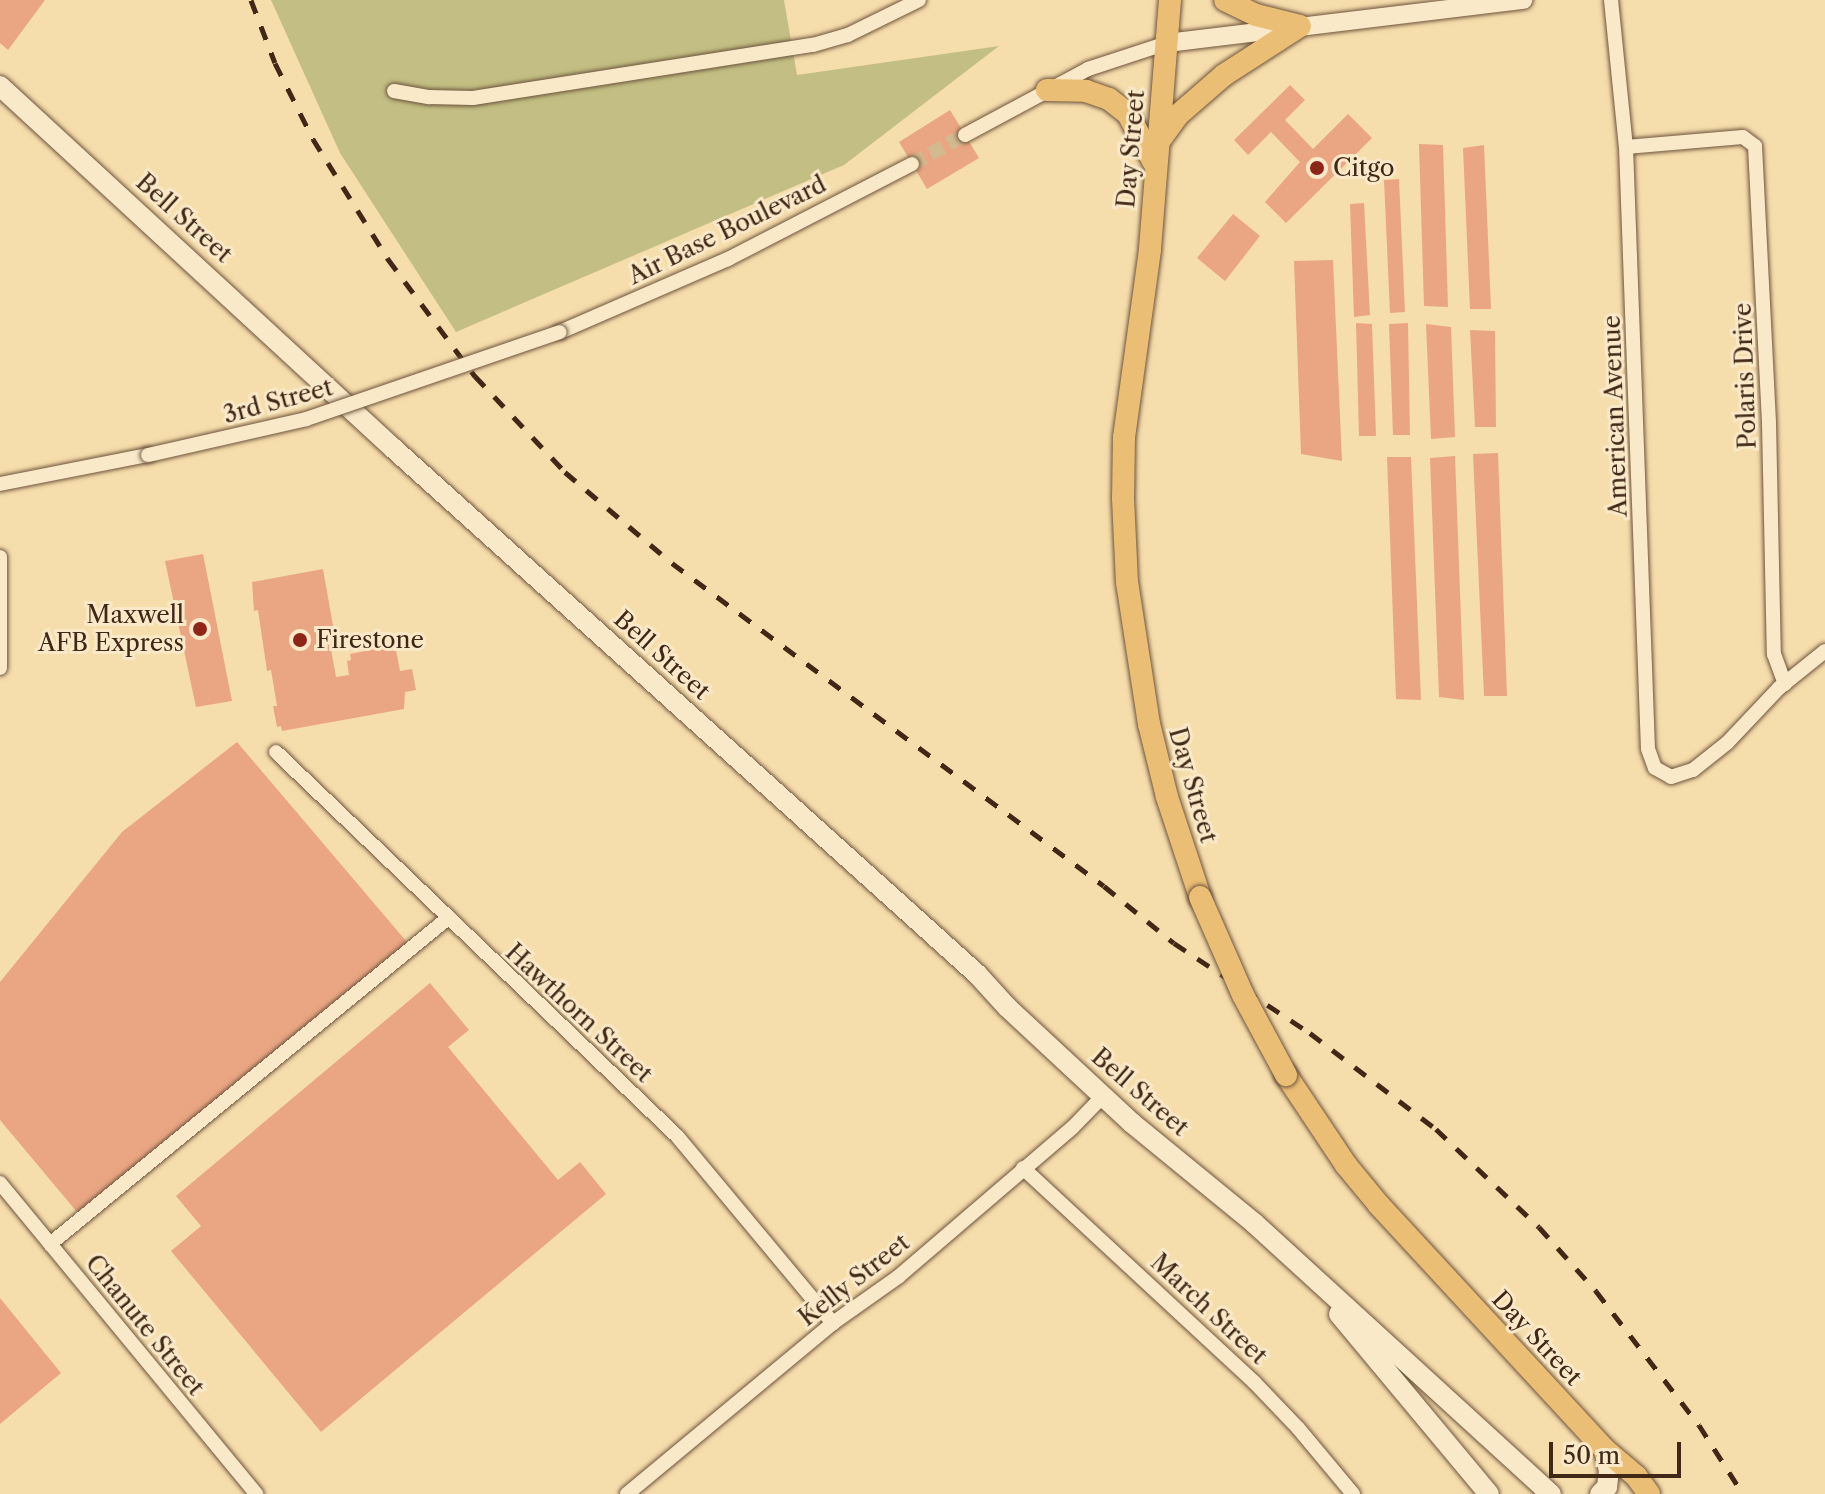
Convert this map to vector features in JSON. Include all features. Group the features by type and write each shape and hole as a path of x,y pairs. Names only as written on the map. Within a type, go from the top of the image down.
{"main road":[{"name":"Day Street","path":"1170,0 1155,154 1150,250 1124,437 1127,582 1149,724 1167,797 1200,897 1243,995 1286,1075 1346,1165 1379,1205 1604,1449 1636,1476 1649,1494"},
{"path":"1225,0 1256,15 1300,26"},
{"path":"1047,90 1086,91 1109,99 1128,114 1155,154 1178,115 1224,75 1300,26"},
{"name":"Bell Street","path":"0,86 393,448 977,974 1007,1007 1103,1096 1293,1259 1551,1494"},
{"name":"Bell Street","path":"1293,1259 1489,1494"},
{"name":"Day Street","path":"1604,1449 1624,1481 1627,1494"},
{"path":"1600,1494 1607,1487 1609,1471 1604,1449"}],"street":[{"path":"394,91 456,99 813,45 848,35 919,0"},
{"path":"965,135 1088,69 1167,43 1523,0"},
{"name":"American Avenue","path":"1611,0 1626,147 1646,684 1650,759 1655,768 1671,777 1693,770 1727,743 1785,684"},
{"name":"Polaris Drive","path":"1626,147 1743,137 1755,146 1769,423 1774,654 1785,684"},
{"name":"Air Base Boulevard","path":"560,332 714,265 912,164"},
{"name":"3rd Street","path":"0,484 306,419 560,332"},
{"path":"0,557 0,668"},
{"path":"1785,684 1825,651"},
{"name":"Hawthorn Street","path":"276,752 677,1136 833,1323"},
{"path":"50,1244 447,919"},
{"name":"Kelly Street","path":"627,1494 833,1323 898,1277 1103,1096"},
{"name":"March Street","path":"1023,1168 1254,1382 1298,1428 1353,1494"},
{"name":"Chanute Street","path":"0,1183 256,1494"}],"shaded area":[{"path":"271,0 784,0 797,75 999,46 844,165 456,332 340,153"}],"building":[{"path":"0,0 45,0 8,50 0,43"},
{"name":"Citgo","path":"1290,85 1305,100 1285,120 1313,149 1348,114 1372,138 1286,223 1265,202 1300,162 1271,132 1248,155 1234,140"},
{"path":"950,110 979,158 927,189 899,142"},
{"path":"1419,144 1443,145 1448,307 1424,306"},
{"path":"1484,145 1491,309 1470,309 1463,148"},
{"path":"1399,179 1405,312 1390,313 1384,180"},
{"path":"1364,203 1370,315 1354,317 1350,204"},
{"path":"1233,214 1260,236 1225,281 1197,258"},
{"path":"1333,260 1342,461 1301,454 1294,261"},
{"path":"1356,323 1372,324 1376,436 1359,436"},
{"path":"1408,323 1410,435 1393,435 1389,324"},
{"path":"1426,324 1451,327 1455,437 1431,439"},
{"path":"1470,330 1495,331 1496,427 1475,427"},
{"path":"1498,453 1507,696 1484,696 1473,454"},
{"path":"1455,456 1464,700 1439,697 1430,458"},
{"path":"1387,457 1411,457 1421,700 1396,699"},
{"path":"203,554 232,701 196,707 165,561"},
{"path":"323,569 335,637 329,638 336,677 349,675 347,661 351,660 350,654 390,646 391,651 396,650 400,671 412,669 416,690 405,692 404,709 282,731 281,726 277,727 271,670 267,671 258,610 254,611 252,582"},
{"path":"237,742 412,948 82,1218 0,1120 0,982 122,832"},
{"path":"430,983 469,1030 448,1047 558,1180 580,1162 606,1194 321,1432 171,1251 201,1226 176,1196"},
{"path":"0,1298 61,1373 0,1424"}],"tunnel":[{"path":"912,164 965,135"}],"railway":[{"path":"251,0 275,63 313,139 388,259 475,376 565,472 672,563 1104,886 1174,943 1310,1033 1436,1129 1539,1227 1596,1291 1699,1425 1743,1494"}],"place":[{"name":"Citgo","path":"1317,168"},
{"name":"Maxwell AFB Express","path":"200,629"},
{"name":"Firestone","path":"300,640"}]}
